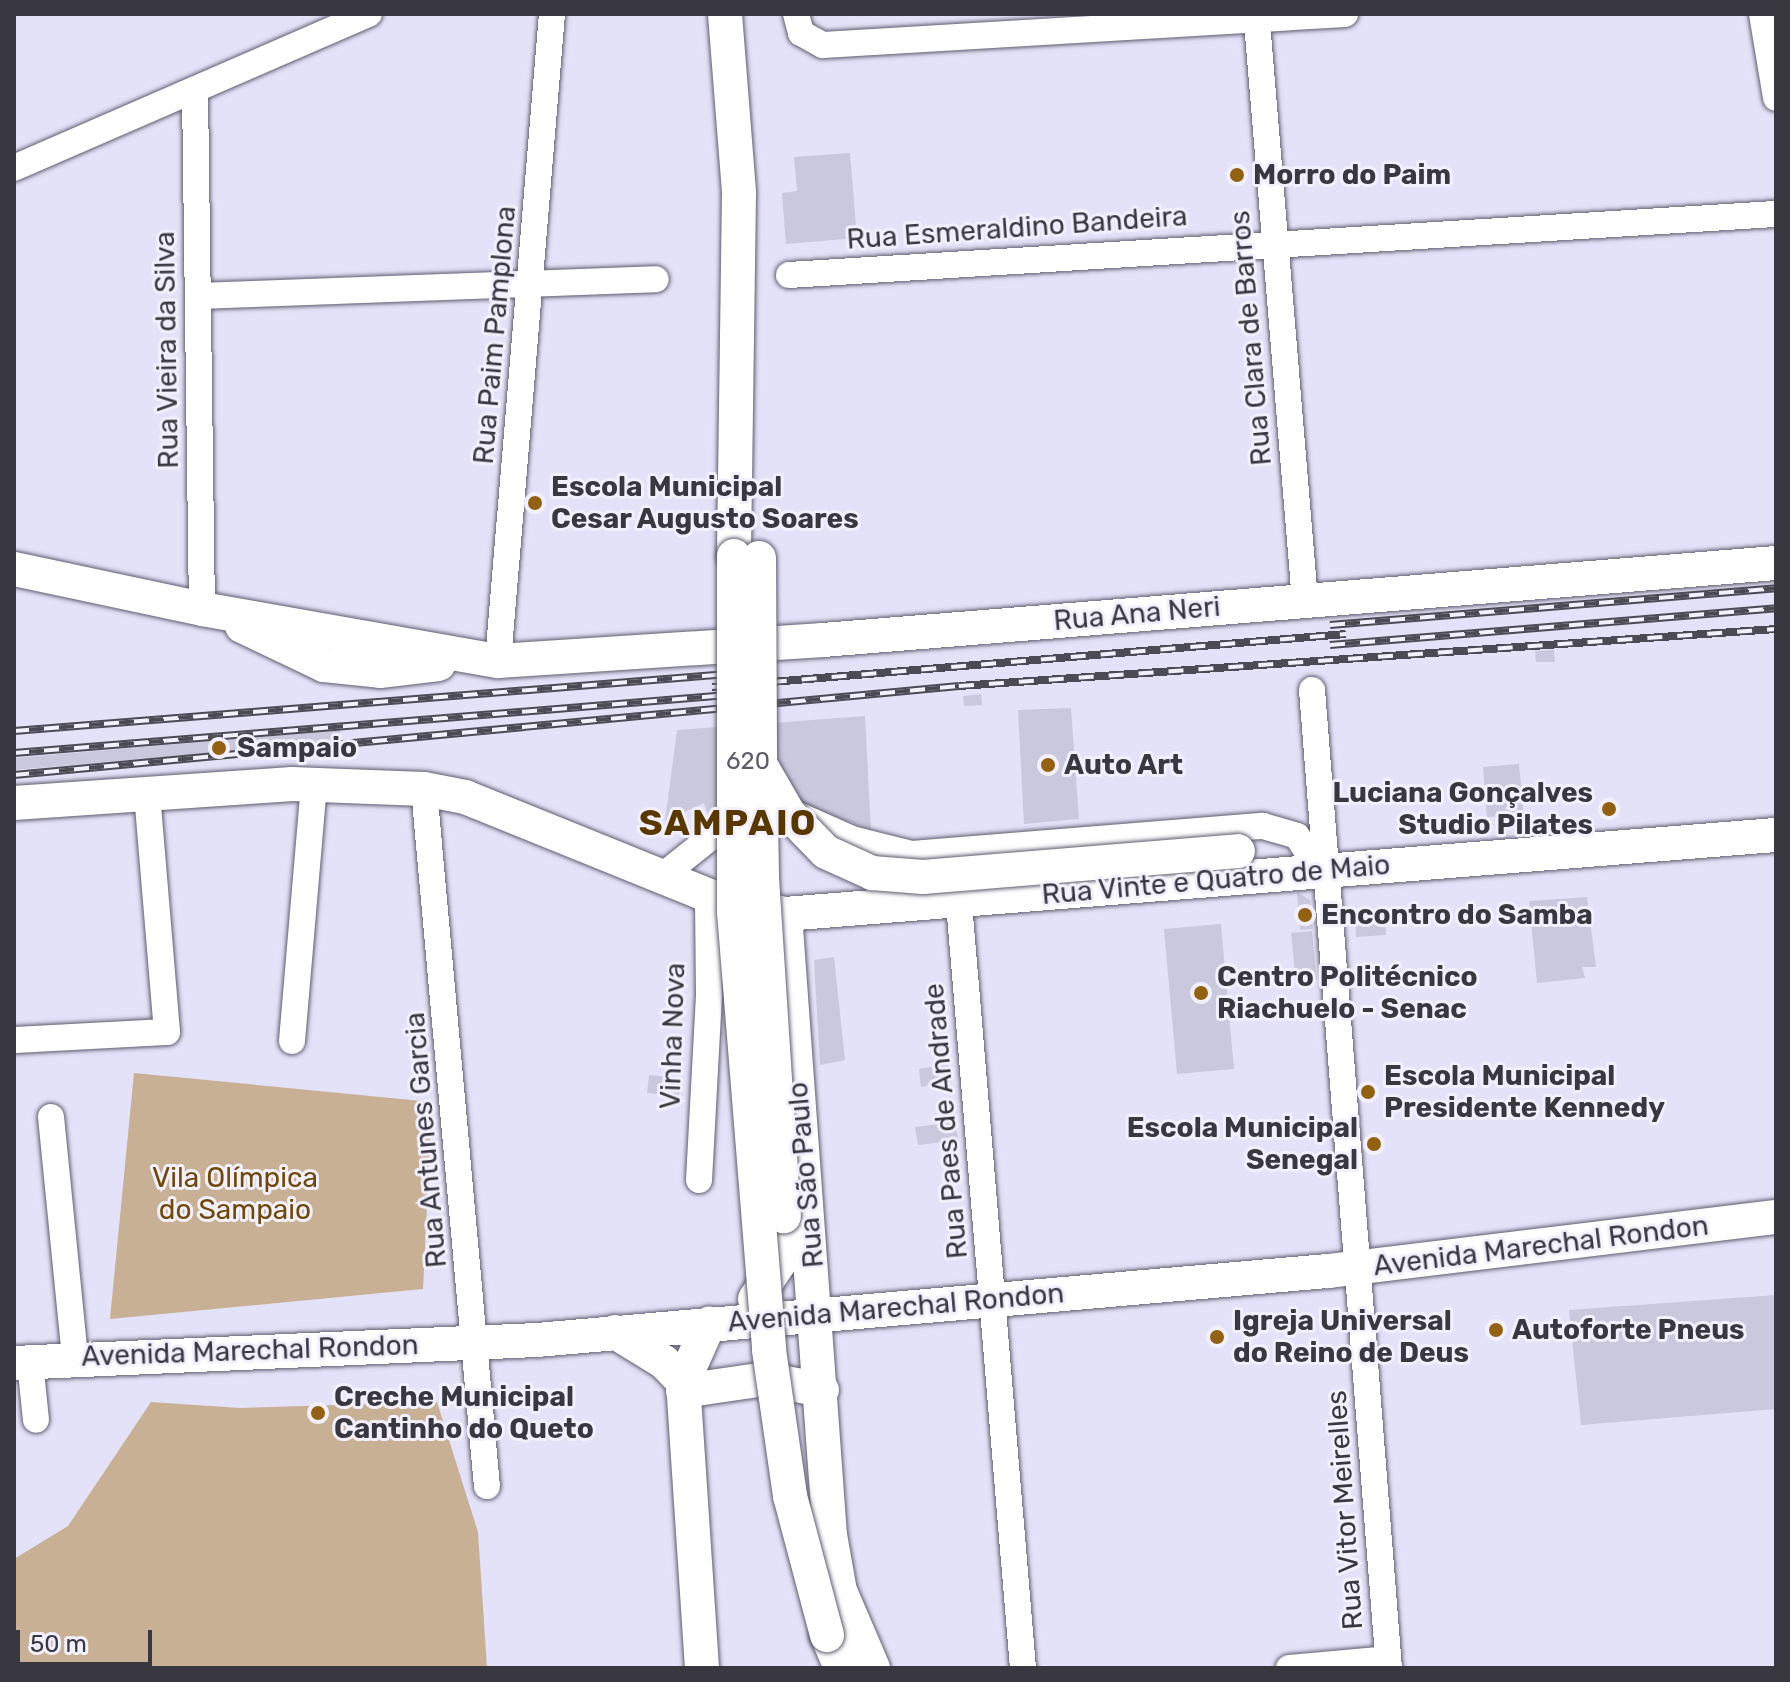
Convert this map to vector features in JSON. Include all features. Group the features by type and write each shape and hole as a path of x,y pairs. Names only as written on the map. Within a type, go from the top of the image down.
{"main road":[{"path":"704,1660 683,1387 716,1324 744,1310 770,1281 784,1246 763,893 760,764 737,405 739,193 725,14"},
{"path":"746,557 732,885 769,1350 790,1496 831,1653"},
{"name":"Rua Ana Neri","path":"14,569 208,610 324,665 380,671 488,660 1305,601 1776,563"},
{"path":"760,764 809,840 872,873 923,877 1238,851 1319,862"},
{"name":"Rua Vinte e Quatro de Maio","path":"14,803 147,792 314,784 424,789 465,797 708,895 785,914 959,903 1319,862 1776,835"},
{"name":"Rua São Paulo","path":"785,914 835,1568 852,1624 873,1668"},
{"name":"Avenida Marechal Rondon","path":"22,1363 477,1342 817,1316 1359,1268 1776,1217"},
{"path":"615,1332 664,1362 683,1387"},
{"path":"683,1387 765,1379 822,1390"}],"street":[{"path":"14,168 369,14"},
{"name":"Rua Paim Pamplona","path":"488,660 533,284 552,14"},
{"path":"796,14 801,33 823,45 1257,22 1345,14"},
{"path":"1762,14 1776,98"},
{"name":"Rua Clara de Barros","path":"1257,22 1305,601"},
{"name":"Rua Vieira da Silva","path":"195,90 208,610"},
{"name":"Rua Esmeraldino Bandeira","path":"789,275 1776,214"},
{"path":"198,296 656,279"},
{"name":"Rua Vitor Meirelles","path":"1312,690 1319,862 1359,1268 1389,1664"},
{"path":"292,1041 314,784"},
{"name":"Rua Antunes Garcia","path":"424,789 477,1342 487,1486"},
{"path":"14,1040 167,1032 147,792"},
{"name":"Rua Vinte e Quatro de Maio","path":"661,877 739,811 772,805 852,839 912,854 1263,826 1297,836 1319,862"},
{"name":"Vinha Nova","path":"699,1180 709,994 708,895"},
{"name":"Rua Paes de Andrade","path":"959,903 995,1299 1023,1668"},
{"path":"51,1117 75,1359"},
{"path":"22,1363 36,1420"},
{"path":"1289,1668 1389,1664"}],"green space":[{"name":"Vila Olímpica do Sampaio","path":"134,1073 432,1102 423,1289 110,1319"},
{"path":"151,1402 240,1408 437,1402 478,1532 487,1668 14,1668 14,1559 68,1526"}],"building":[{"path":"850,153 857,238 786,244 782,193 797,191 794,157"},
{"path":"1554,650 1555,662 1536,662 1535,651"},
{"path":"981,694 982,705 964,706 963,696"},
{"name":"Auto Art","path":"1071,708 1079,819 1024,824 1018,710"},
{"path":"865,716 871,830 796,802 718,806 709,818 704,803 665,821 677,730"},
{"path":"340,730 340,742 14,770 14,758"},
{"path":"1519,764 1524,815 1487,817 1483,767"},
{"name":"Encontro do Samba","path":"1297,892 1310,900 1313,929 1300,930"},
{"path":"1587,897 1596,967 1582,967 1585,978 1537,983 1529,901"},
{"path":"1384,908 1386,935 1356,937 1355,911"},
{"name":"Centro Politécnico Riachuelo - Senac","path":"1221,924 1234,1069 1177,1074 1164,929"},
{"path":"1312,931 1317,980 1296,982 1291,933"},
{"path":"834,957 845,1060 820,1065 814,960"},
{"path":"948,1064 951,1083 921,1087 919,1069"},
{"path":"649,1075 681,1078 679,1096 647,1093"},
{"path":"955,1122 958,1140 918,1145 915,1127"},
{"path":"1776,1295 1776,1409 1581,1425 1569,1310"}],"railway":[{"path":"1330,625 1776,588"},
{"path":"1330,645 1776,608"},
{"path":"14,775 959,686 1776,629"},
{"path":"712,687 1346,634"},
{"path":"14,731 728,674"},
{"path":"14,753 728,695"}],"place":[{"name":"Morro do Paim","path":"1237,175"},
{"name":"Escola Municipal Cesar Augusto Soares","path":"535,503"},
{"name":"Sampaio","path":"219,748"},
{"name":"Auto Art","path":"1048,765"},
{"name":"Luciana Gonçalves Studio Pilates","path":"1609,809"},
{"name":"Encontro do Samba","path":"1305,915"},
{"name":"Centro Politécnico Riachuelo - Senac","path":"1201,993"},
{"name":"Escola Municipal Presidente Kennedy","path":"1368,1092"},
{"name":"Escola Municipal Senegal","path":"1374,1144"},
{"name":"Autoforte Pneus","path":"1496,1330"},
{"name":"Igreja Universal do Reino de Deus","path":"1217,1337"},
{"name":"Creche Municipal Cantinho do Queto","path":"318,1413"}],"district":[{"name":"SAMPAIO","path":"728,823"}]}
